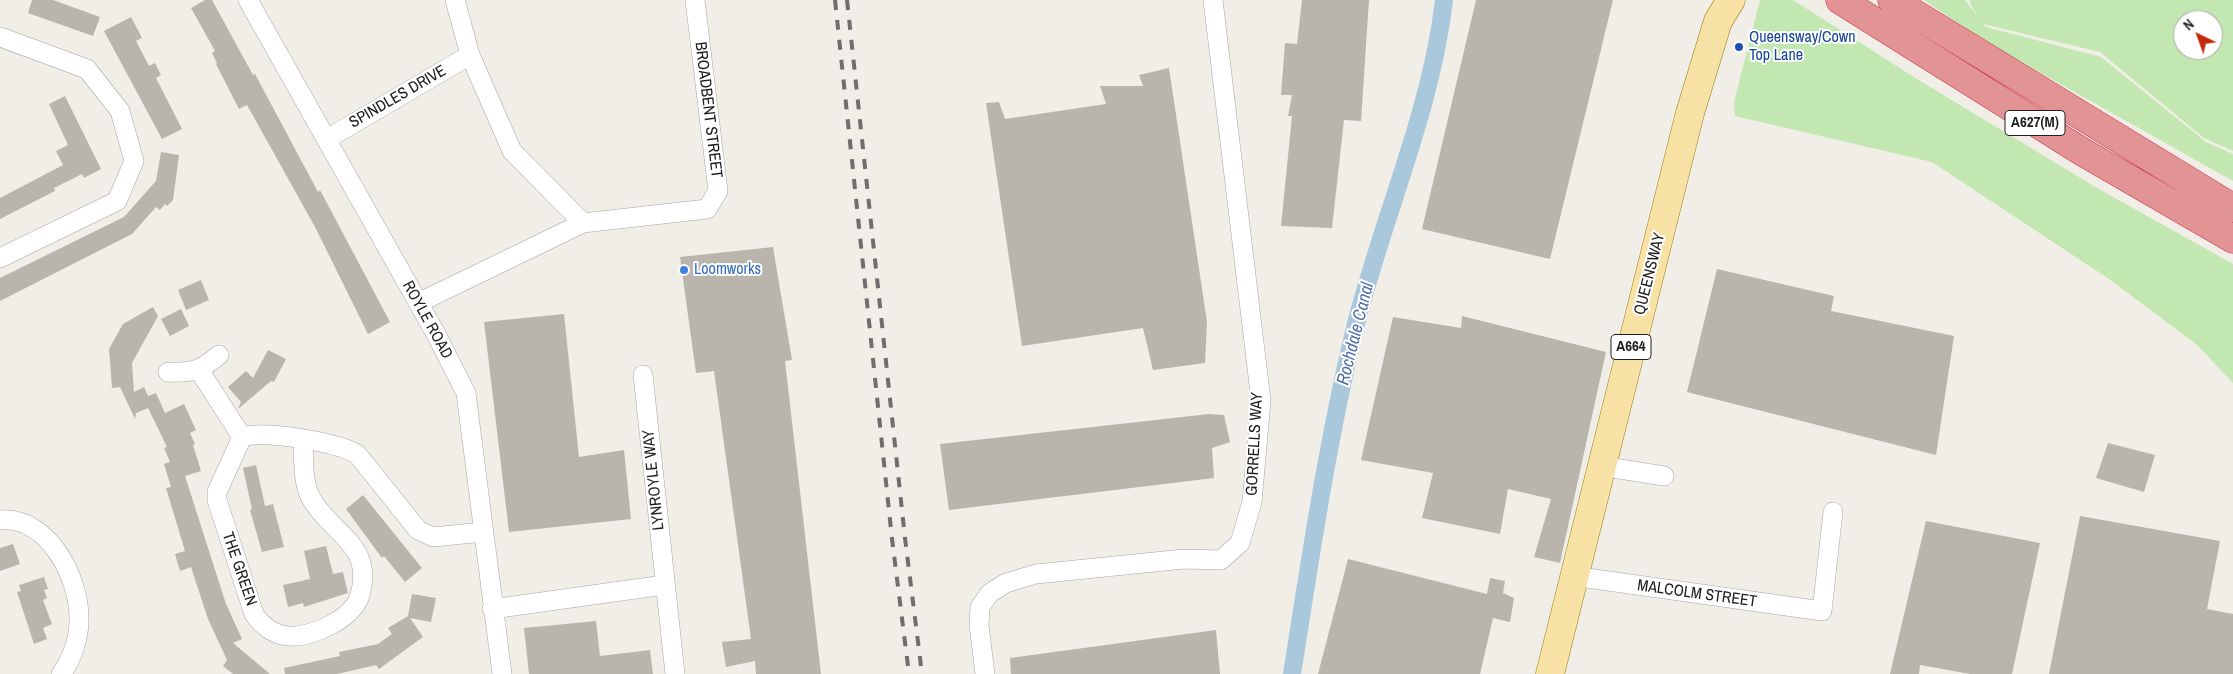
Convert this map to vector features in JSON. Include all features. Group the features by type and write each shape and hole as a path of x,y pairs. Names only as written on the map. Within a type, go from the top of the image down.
{"highway":[{"name":"A627(M)","path":"1840,0 2081,151 2233,239"},
{"name":"A627(M)","path":"1892,0 2233,208"}],"main road":[{"name":"QUEENSWAY","path":"1550,674 1690,113 1722,7"}],"street":[{"name":"ROYLE ROAD","path":"248,0 418,302 460,379 466,394 492,609 502,674"},
{"path":"455,0 470,55 512,151 583,223"},
{"name":"BROADBENT STREET","path":"418,302 583,223 707,209 718,191 695,0"},
{"name":"GORRELLS WAY","path":"985,674 979,625 980,607 990,593 1006,583 1045,573 1184,559 1221,560 1240,543 1252,502 1261,401 1213,0"},
{"path":"0,36 88,69 120,111 134,161 117,201 0,258"},
{"name":"SPINDLES DRIVE","path":"327,139 470,55"},
{"path":"168,372 187,373 199,370 219,355"},
{"path":"199,370 242,437 261,434 342,447 357,454 418,530 426,535 432,537 484,532"},
{"name":"LYNROYLE WAY","path":"643,375 664,585 676,674"},
{"name":"THE GREEN","path":"242,437 217,492 218,508 254,614 259,622 269,629 288,636 323,629 349,612 360,596 363,574 361,558 353,545 311,498 306,479 303,440"},
{"path":"1601,466 1664,476"},
{"name":"MALCOLM STREET","path":"1573,576 1822,611 1833,512"},
{"path":"0,520 21,522 39,533 53,547 71,578 80,621 73,652 63,674"},
{"path":"492,609 664,585"}],"green space":[{"path":"1760,0 1793,0 1917,79 2097,188 2233,264 2233,383 2196,344 2109,279 1932,162 1735,116 1734,102"},
{"path":"1924,0 1965,0 1979,18 1970,0 2233,0 2233,151 2204,138 2100,52 1983,24 1986,27 2101,57 2206,142 2233,154 2233,181 1989,44"}],"building":[{"path":"32,0 53,0 100,17 93,36 28,13"},
{"path":"205,0 212,0 253,75 255,74 318,192 320,190 390,322 368,334 315,227 247,105 239,109 216,64 212,53 215,51 191,8"},
{"path":"1302,0 1369,0 1361,121 1344,120 1332,228 1281,226 1292,116 1288,116 1292,95 1281,95 1285,43 1297,44"},
{"path":"1476,0 1613,0 1550,259 1422,229"},
{"path":"131,17 142,38 136,41 149,66 155,63 161,75 156,78 182,129 162,139 104,31"},
{"path":"1169,68 1207,322 1205,363 1153,370 1143,328 1022,346 986,103 999,102 1005,119 1106,104 1100,86 1143,86 1139,75"},
{"path":"65,96 101,169 84,178 82,174 54,188 55,191 0,219 0,198 63,165 56,151 68,145 49,104"},
{"path":"161,152 179,155 173,200 167,206 165,204 160,210 156,207 132,234 0,301 0,278 124,217 156,181"},
{"path":"773,247 792,360 785,361 821,674 756,674 755,661 726,667 722,642 751,639 714,371 696,373 680,257"},
{"path":"1717,269 1834,296 1831,311 1954,336 1936,455 1687,392"},
{"path":"201,280 209,300 186,310 178,290"},
{"path":"153,307 158,316 132,363 134,392 144,387 148,396 156,393 165,413 184,404 196,430 190,433 195,444 193,445 201,471 185,476 226,604 242,639 233,643 270,674 233,674 223,666 227,660 208,619 191,567 180,571 175,554 185,551 166,488 171,487 164,464 170,462 164,448 167,447 148,408 136,413 135,419 120,387 112,388 109,349 123,324"},
{"path":"181,309 189,326 170,336 161,319"},
{"path":"564,314 579,457 624,450 631,519 509,532 484,322"},
{"path":"1462,316 1606,352 1560,563 1534,557 1551,499 1508,489 1500,534 1422,518 1433,473 1361,460 1393,317 1461,328"},
{"path":"268,350 286,359 274,382 271,381 238,409 241,402 228,387 246,371 253,378"},
{"path":"1209,414 1224,415 1230,442 1212,448 1214,478 949,510 940,444"},
{"path":"2108,443 2155,455 2144,492 2096,478"},
{"path":"256,465 265,506 273,504 284,547 262,552 250,510 252,509 243,468"},
{"path":"363,495 422,568 405,582 384,556 382,558 346,509"},
{"path":"2080,516 2220,541 2207,609 2233,614 2233,674 2049,674"},
{"path":"1926,521 2040,543 2012,674 1970,674 1920,665 1919,674 1890,674"},
{"path":"13,544 20,564 0,571 0,548"},
{"path":"326,546 333,574 343,572 348,593 304,607 303,603 288,607 283,585 310,579 304,551"},
{"path":"1348,559 1487,594 1490,578 1505,581 1503,593 1514,598 1510,622 1493,618 1480,674 1318,674"},
{"path":"44,577 48,589 44,590 47,598 43,600 52,624 43,628 47,639 34,644 17,592 21,591 19,585"},
{"path":"412,594 436,598 431,622 410,618 423,637 379,669 376,665 337,674 285,674 284,668 340,656 339,652 378,644 392,634 388,628 408,616"},
{"path":"596,621 600,656 650,650 653,674 529,674 524,628"},
{"path":"1216,630 1220,674 1011,674 1010,658"}],"waterway":[{"name":"Rochdale Canal","path":"1292,674 1320,502 1344,374 1365,291 1417,126 1438,42 1444,0"}],"railway":[{"path":"835,0 892,539 909,674"},
{"path":"847,0 905,538 922,674"}],"place":[{"name":"Queensway/Cown Top Lane","path":"1739,47"},
{"name":"Loomworks","path":"684,270"}]}
